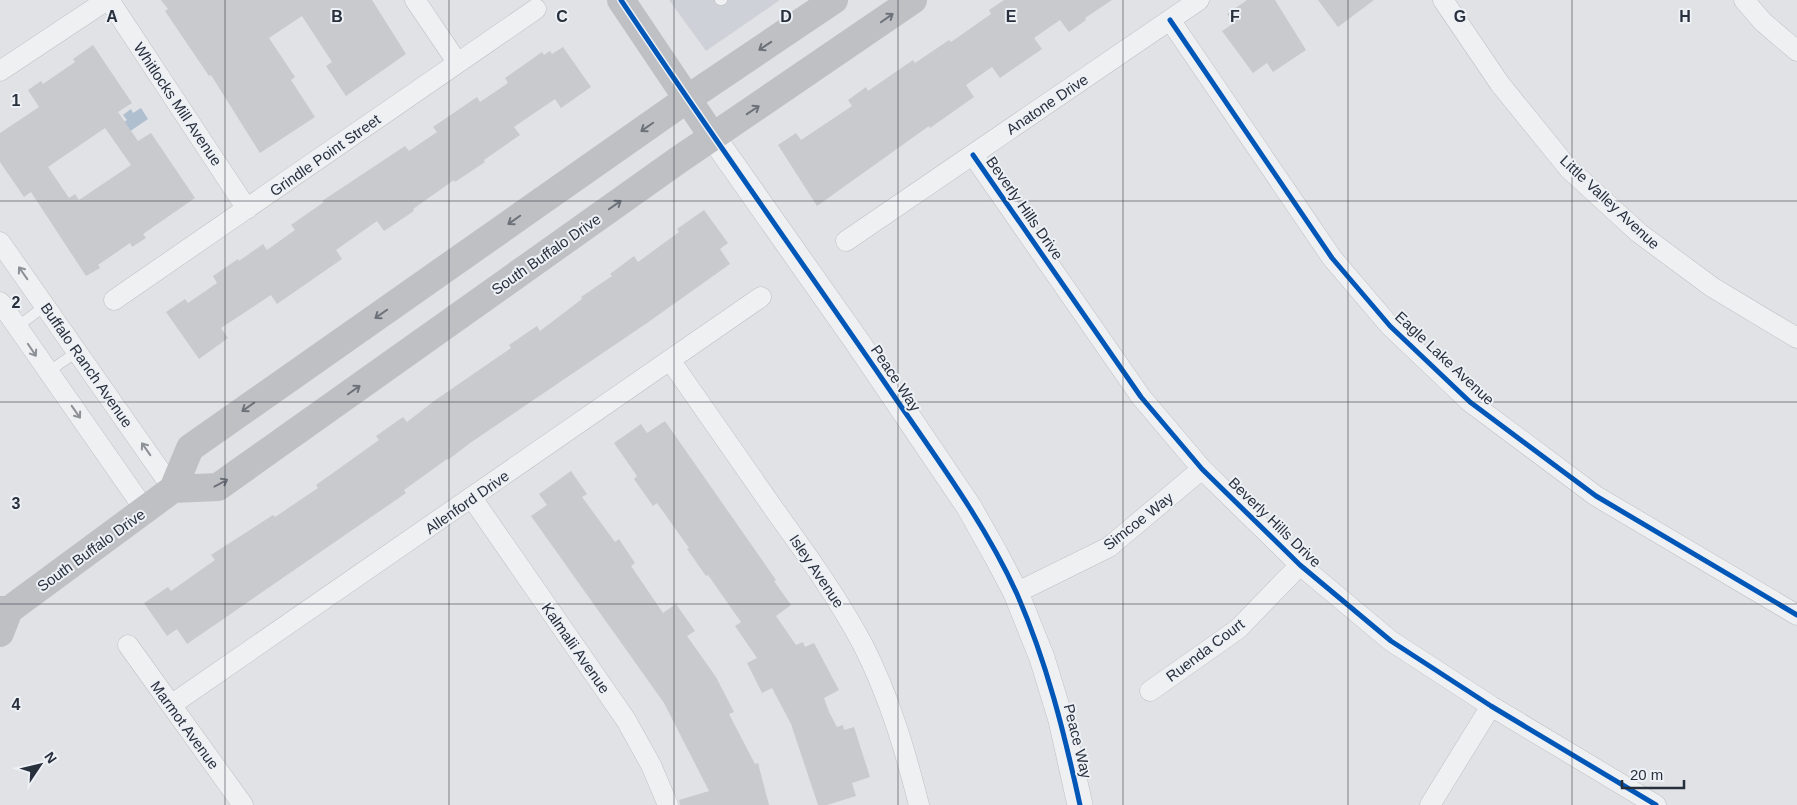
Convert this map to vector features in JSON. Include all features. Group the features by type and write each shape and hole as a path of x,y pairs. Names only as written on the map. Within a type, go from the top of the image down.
{"main road":[{"name":"Peace Way","path":"620,0 713,137"},
{"name":"South Buffalo Drive","path":"3,618 173,489 218,487 713,137 913,0"},
{"path":"173,489 190,448 825,3"}],"street":[{"path":"0,70 108,0"},
{"name":"Whitlocks Mill Avenue","path":"108,0 247,209"},
{"path":"415,0 457,62"},
{"name":"Anatone Drive","path":"846,241 1199,0"},
{"name":"Little Valley Avenue","path":"1443,0 1500,84 1569,169 1639,233 1660,249 1712,287 1797,338"},
{"path":"1744,0 1763,22 1797,51"},
{"name":"Grindle Point Street","path":"114,300 536,9"},
{"name":"Eagle Lake Avenue","path":"1170,20 1332,258 1390,326 1463,396 1596,496 1797,615"},
{"name":"Peace Way","path":"713,137 858,343 969,507 1016,593 1042,658 1059,712 1080,805"},
{"name":"Beverly Hills Drive","path":"973,155 1141,397 1202,470 1300,565 1391,641 1491,706 1656,805"},
{"name":"Buffalo Ranch Avenue","path":"0,242 46,305 173,489"},
{"name":"Allenford Drive","path":"171,705 761,298"},
{"path":"0,302 145,510"},
{"name":"Isley Avenue","path":"670,360 820,573 848,618 878,677 891,711 903,743 919,805"},
{"name":"Simcoe Way","path":"1016,593 1109,547 1202,470"},
{"name":"Kalmalii Avenue","path":"472,498 626,720 651,765 668,805"},
{"name":"Ruenda Court","path":"1150,691 1238,629 1300,565"},
{"name":"Marmot Avenue","path":"128,645 243,805"},
{"path":"1430,805 1491,706"}],"lane":[{"path":"17,327 46,305"},
{"path":"48,372 78,352"}],"shaded area":[{"path":"669,0 780,0 706,51"}],"water":[{"path":"141,108 148,119 120,138 114,129 127,120 123,115 131,109 133,113"}],"building":[{"path":"161,0 372,0 406,54 346,96 326,66 332,62 302,16 269,38 295,77 291,80 315,117 260,153 211,75 209,76 165,11 168,9"},
{"path":"1004,0 1112,0 1085,18 1086,20 1069,32 1060,20 1034,38 1042,49 1000,78 992,67 966,85 974,97 930,128 929,126 817,206 778,145 796,133 801,140 852,106 848,100 866,87 868,91 913,60 915,63 949,40 951,42 991,14 989,10"},
{"path":"1247,0 1275,0 1306,50 1273,72 1267,63 1253,73 1222,31 1234,23 1227,14"},
{"path":"1318,0 1374,0 1338,27"},
{"path":"93,45 132,103 118,112 138,141 151,133 195,198 143,234 146,238 132,247 130,243 98,265 100,268 86,276 31,192 24,197 0,162 0,133 39,107 28,90 41,81 43,84 75,62 73,59","holes":["105,128 131,165 79,200 75,194 69,198 48,167"]},
{"path":"563,47 591,87 561,108 555,99 514,127 520,135 484,160 485,162 455,182 454,180 413,209 414,211 384,231 377,221 336,250 342,259 277,304 271,295 221,328 228,338 199,359 166,312 185,299 188,303 217,283 213,276 238,259 239,261 263,244 267,250 295,230 291,225 324,202 322,201 405,146 409,151 437,132 433,127 477,97 480,102 508,83 505,78 542,52 544,55 550,51 552,54"},
{"path":"704,210 728,243 720,249 730,264 447,459 404,490 406,493 187,644 177,629 167,636 144,603 168,587 171,591 215,560 211,555 273,515 275,517 318,488 316,485 379,440 376,436 403,417 407,422 511,348 509,345 537,326 540,331 582,299 581,297 612,276 610,274 634,256 638,262 679,232 677,229"},
{"path":"665,421 776,580 774,581 791,605 776,616 796,645 803,642 805,647 814,643 839,690 824,698 837,727 843,725 844,730 854,727 870,777 852,783 856,796 827,805 818,805 791,724 772,688 762,693 747,663 757,658 735,626 741,622 708,575 706,576 657,503 653,506 634,479 637,476 614,443 641,424 647,433"},
{"path":"571,471 587,494 582,497 615,542 619,539 635,563 631,566 663,613 676,604 695,631 687,636 716,677 734,712 729,714 755,764 758,763 769,805 680,805 679,800 709,791 664,703 531,516 547,505 539,494"}],"cycle path":[{"path":"621,0 938,460 988,539 1017,594 1046,672 1068,751 1080,805"},
{"path":"1170,20 1332,258 1390,326 1470,402 1596,496 1797,615"},
{"path":"973,155 1141,397 1202,469 1300,565 1391,641 1491,706 1656,805"}]}
